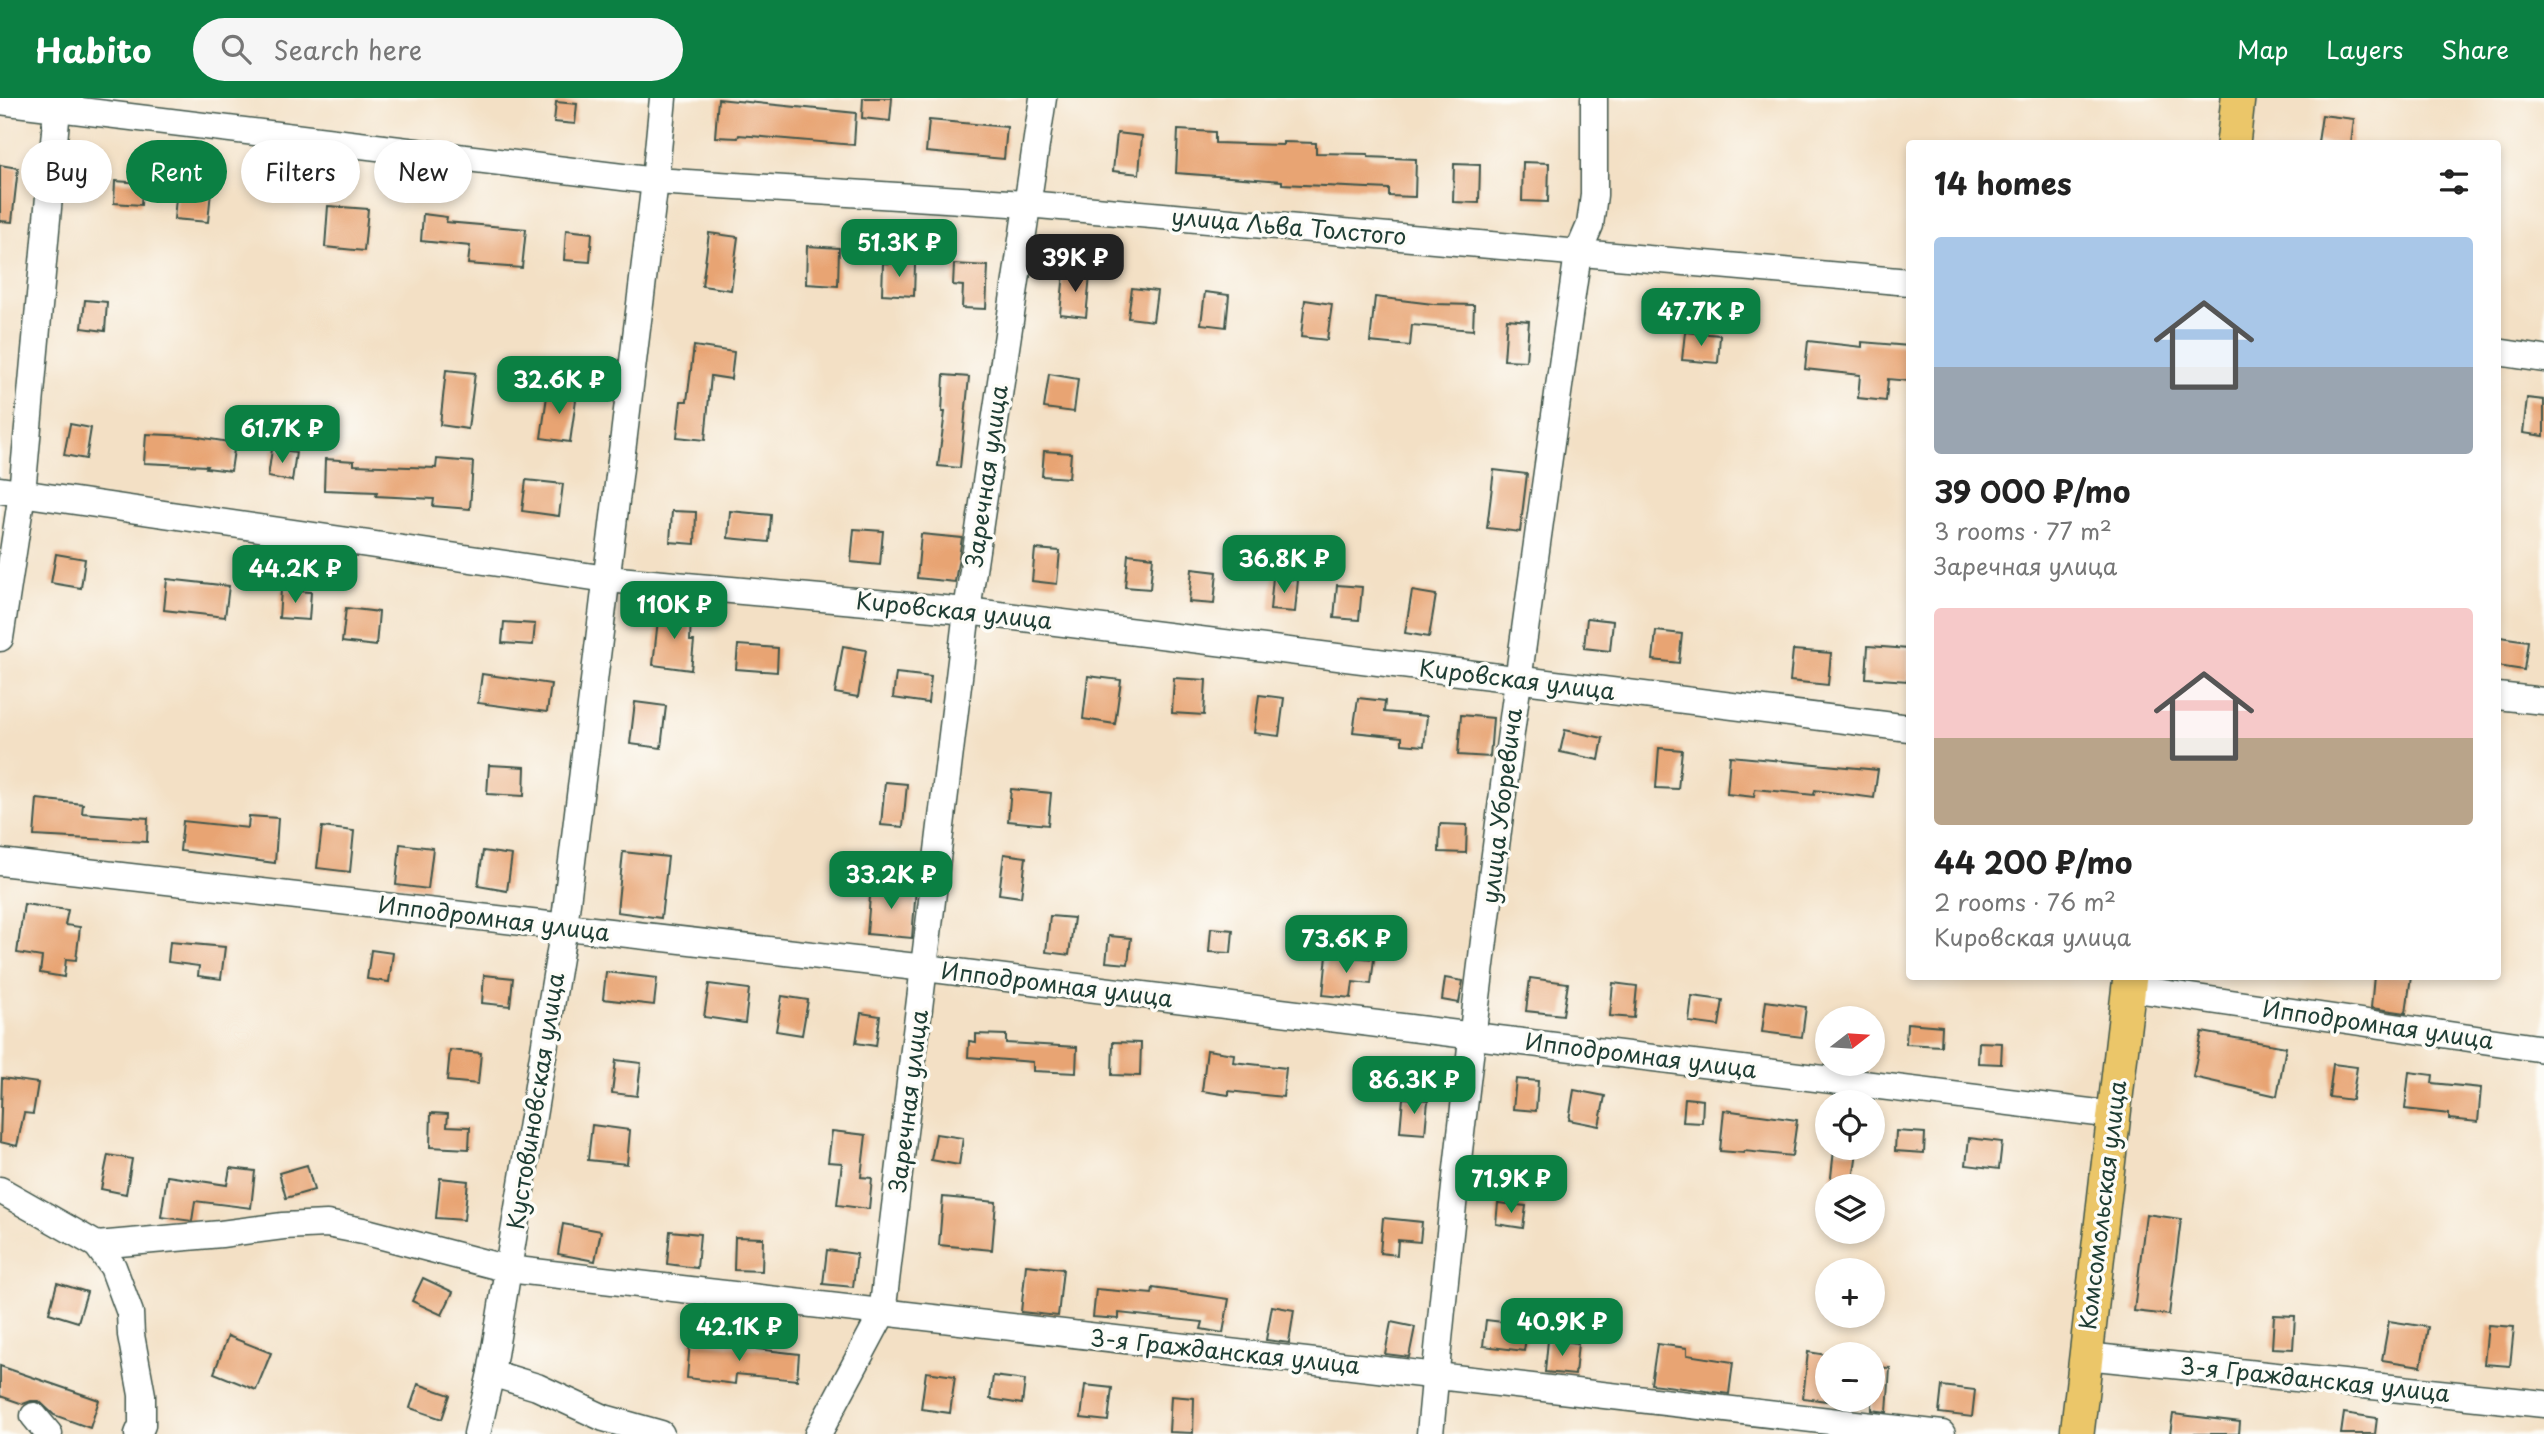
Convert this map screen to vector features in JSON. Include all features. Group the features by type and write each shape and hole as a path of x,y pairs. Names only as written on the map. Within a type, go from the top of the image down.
{"main road":[{"path":"2233,140 2238,98"},
{"name":"Комсомольская улица","path":"2077,1434 2130,982"}],"street":[{"name":"Кустовиновская улица","path":"477,1434 491,1373 564,928 663,98"},
{"name":"Заречная улица","path":"882,1314 967,611 1043,98"},
{"name":"улица Уборевича","path":"1430,1434 1517,681 1578,253 1590,225 1594,195 1594,98"},
{"name":"улица Льва Толстого","path":"0,102 57,103 655,181 1027,204 1906,282"},
{"path":"0,638 11,492 57,103"},
{"path":"2501,353 2544,359"},
{"name":"Кировская улица","path":"11,492 607,579 967,611 1906,728"},
{"path":"2501,697 2544,702"},
{"name":"Ипподромная улица","path":"0,862 925,968 2114,1115"},
{"name":"Ипподромная улица","path":"2130,982 2544,1049"},
{"path":"0,1190 97,1245 113,1267 130,1314 142,1395 142,1425 138,1434"},
{"name":"3-я Гражданская улица","path":"97,1245 327,1224 508,1269 1942,1434"},
{"path":"818,1434 882,1314"},
{"name":"3-я Гражданская улица","path":"2086,1356 2544,1404"},
{"path":"491,1373 537,1387 611,1420 661,1434"}],"building":[{"path":"863,98 892,98 890,121 862,118"},
{"path":"718,99 856,113 854,145 739,135 738,138 715,137"},
{"path":"556,102 577,104 575,124 554,122"},
{"path":"2322,115 2354,119 2351,140 2318,140"},
{"path":"929,120 1007,127 1004,159 926,152"},
{"path":"1178,130 1215,132 1215,143 1316,143 1316,153 1368,154 1368,157 1416,159 1415,197 1389,196 1389,189 1282,184 1282,181 1176,173"},
{"path":"1117,133 1142,136 1139,174 1113,171"},
{"path":"1523,162 1549,163 1548,202 1522,201"},
{"path":"1454,164 1480,165 1479,203 1453,202"},
{"path":"0,165 18,168 12,222 0,221"},
{"path":"115,181 126,182 126,203 141,203 141,205 114,203"},
{"path":"176,203 210,203 208,222 174,219"},
{"path":"328,206 368,209 364,251 325,247"},
{"path":"423,214 447,217 446,222 526,229 522,268 468,264 470,246 421,241"},
{"path":"566,230 592,233 590,262 564,260"},
{"path":"709,233 738,237 731,290 702,286"},
{"path":"807,246 839,248 838,286 806,284"},
{"path":"883,263 915,264 914,296 882,294"},
{"path":"954,264 988,266 986,309 962,308 963,286 953,285"},
{"path":"1064,272 1090,275 1086,317 1060,314"},
{"path":"1132,288 1157,291 1153,321 1128,318"},
{"path":"1205,292 1229,295 1226,327 1201,324"},
{"path":"1375,297 1433,304 1474,305 1473,330 1412,325 1410,346 1370,342"},
{"path":"85,300 107,302 105,331 82,328"},
{"path":"1305,300 1332,304 1327,340 1301,337"},
{"path":"1507,319 1529,321 1526,361 1504,360"},
{"path":"1685,332 1720,335 1718,363 1682,360"},
{"path":"1808,341 1862,347 1862,342 1906,346 1906,381 1888,379 1886,401 1858,398 1860,375 1805,369"},
{"path":"694,346 734,352 731,379 711,376 705,440 677,437 681,401 687,401"},
{"path":"446,370 475,373 468,429 440,425"},
{"path":"1049,374 1078,379 1074,412 1044,408"},
{"path":"944,375 969,377 960,468 938,466 945,412 942,412"},
{"path":"548,389 577,393 570,442 541,438"},
{"path":"2527,398 2544,400 2544,436 2523,433"},
{"path":"70,424 91,428 86,459 64,455"},
{"path":"146,434 192,436 235,443 231,471 206,468 207,466 144,463"},
{"path":"272,449 296,452 292,481 268,477"},
{"path":"1044,451 1071,453 1069,478 1042,476"},
{"path":"325,459 354,461 354,465 436,468 437,459 473,462 470,509 433,506 434,499 376,496 377,492 324,490"},
{"path":"1494,470 1527,474 1520,532 1487,528"},
{"path":"526,480 563,484 559,516 522,511"},
{"path":"672,511 696,512 695,544 670,542"},
{"path":"730,511 771,515 769,542 728,538"},
{"path":"854,529 883,531 880,565 851,562"},
{"path":"921,534 962,538 955,582 917,578"},
{"path":"1035,549 1060,551 1057,584 1032,581"},
{"path":"56,554 85,559 81,588 51,583"},
{"path":"1128,554 1153,557 1150,589 1125,587"},
{"path":"1192,569 1217,572 1214,604 1189,602"},
{"path":"1273,577 1298,580 1295,612 1270,610"},
{"path":"167,579 229,586 225,617 164,610"},
{"path":"1337,585 1362,587 1359,620 1334,618"},
{"path":"281,590 311,592 309,620 279,618"},
{"path":"1412,591 1436,595 1429,637 1405,633"},
{"path":"346,608 379,612 376,646 342,642"},
{"path":"659,611 691,615 690,641 694,641 691,670 653,665"},
{"path":"1587,618 1613,621 1610,651 1584,648"},
{"path":"504,622 535,624 533,645 502,643"},
{"path":"1656,631 1682,634 1679,663 1653,660"},
{"path":"2501,637 2528,641 2524,670 2501,667"},
{"path":"738,645 778,648 777,672 736,669"},
{"path":"843,646 866,650 858,697 835,693"},
{"path":"1868,646 1906,649 1906,681 1866,678"},
{"path":"1793,650 1831,653 1828,685 1790,681"},
{"path":"896,673 931,677 928,703 893,698"},
{"path":"482,674 551,684 547,712 478,703"},
{"path":"1088,676 1121,680 1115,724 1083,719"},
{"path":"1174,678 1206,680 1204,715 1172,713"},
{"path":"1259,695 1284,698 1279,736 1254,733"},
{"path":"1358,698 1385,701 1384,712 1427,716 1424,746 1402,744 1402,737 1353,732"},
{"path":"635,702 666,706 661,748 630,744"},
{"path":"1461,715 1493,718 1490,757 1458,755"},
{"path":"1565,730 1603,738 1599,760 1560,752"},
{"path":"1659,748 1682,750 1678,789 1656,788"},
{"path":"1730,756 1878,770 1874,798 1815,790 1814,795 1755,789 1754,797 1727,794"},
{"path":"489,765 525,767 524,796 487,794"},
{"path":"885,782 907,784 903,827 881,825"},
{"path":"1011,789 1051,793 1048,825 1008,821"},
{"path":"37,799 83,804 82,813 148,818 147,842 34,836"},
{"path":"249,816 278,818 275,863 180,851 183,821 248,828"},
{"path":"1440,824 1467,825 1466,853 1439,852"},
{"path":"322,827 354,831 350,872 317,868"},
{"path":"400,844 433,848 428,889 396,885"},
{"path":"483,851 512,855 507,891 478,886"},
{"path":"623,852 668,857 661,918 617,912"},
{"path":"1004,854 1026,857 1021,897 999,894"},
{"path":"871,884 916,888 912,938 867,934"},
{"path":"24,904 68,910 65,925 80,927 76,960 66,959 64,977 40,973 42,957 17,953"},
{"path":"1050,916 1074,918 1069,955 1046,952"},
{"path":"1211,928 1233,930 1231,953 1209,952"},
{"path":"1109,936 1131,938 1128,964 1106,962"},
{"path":"170,942 225,947 221,979 198,976 199,966 168,962"},
{"path":"371,950 393,953 389,982 367,979"},
{"path":"1327,955 1374,959 1371,984 1353,982 1351,998 1323,995"},
{"path":"606,972 657,978 654,1005 603,999"},
{"path":"484,975 513,978 510,1006 482,1003"},
{"path":"1445,978 1463,981 1459,1003 1442,1000"},
{"path":"1530,978 1568,983 1563,1015 1526,1011"},
{"path":"2374,980 2410,980 2406,1013 2371,1008"},
{"path":"1613,983 1637,986 1634,1018 1610,1016"},
{"path":"709,984 749,989 745,1023 704,1017"},
{"path":"782,996 808,1000 802,1035 776,1031"},
{"path":"1692,996 1723,1000 1719,1026 1689,1022"},
{"path":"1766,1001 1806,1007 1802,1037 1762,1032"},
{"path":"861,1013 880,1016 876,1046 856,1043"},
{"path":"1907,1023 1942,1026 1941,1046 1906,1044"},
{"path":"2202,1032 2286,1047 2277,1096 2193,1077"},
{"path":"976,1034 1006,1035 1006,1043 1077,1047 1076,1073 1033,1071 1033,1062 968,1057 969,1041 976,1042"},
{"path":"1113,1042 1141,1043 1140,1076 1112,1075"},
{"path":"1979,1042 2002,1043 2001,1064 1978,1063"},
{"path":"450,1050 481,1053 478,1084 447,1081"},
{"path":"1207,1050 1234,1054 1233,1062 1286,1068 1283,1097 1202,1091"},
{"path":"616,1060 641,1063 637,1096 612,1093"},
{"path":"2333,1064 2357,1067 2352,1100 2329,1097"},
{"path":"2409,1072 2433,1075 2432,1083 2481,1088 2478,1122 2449,1119 2449,1114 2405,1109"},
{"path":"2,1078 38,1083 33,1114 24,1113 17,1146 0,1142"},
{"path":"1516,1079 1538,1081 1536,1111 1513,1109"},
{"path":"1574,1090 1605,1096 1599,1126 1569,1120"},
{"path":"1403,1098 1428,1100 1425,1134 1400,1132"},
{"path":"1685,1098 1703,1100 1702,1123 1683,1122"},
{"path":"1724,1110 1797,1120 1792,1156 1720,1151"},
{"path":"431,1113 448,1114 447,1126 470,1127 469,1149 430,1147"},
{"path":"592,1125 630,1130 627,1164 588,1160"},
{"path":"832,1131 866,1135 861,1177 872,1178 869,1209 837,1205 842,1163 828,1162"},
{"path":"1896,1131 1925,1133 1924,1153 1895,1151"},
{"path":"936,1134 963,1138 959,1165 931,1160"},
{"path":"1969,1138 2002,1142 1999,1169 1966,1165"},
{"path":"108,1155 132,1159 126,1194 101,1189"},
{"path":"1833,1160 1856,1160 1854,1174 1831,1174"},
{"path":"307,1165 314,1190 286,1198 279,1173"},
{"path":"230,1168 255,1171 251,1208 195,1201 192,1221 161,1217 167,1176 227,1185"},
{"path":"440,1178 468,1181 464,1220 436,1218"},
{"path":"943,1197 996,1202 992,1250 939,1245"},
{"path":"1498,1203 1526,1206 1523,1228 1496,1224"},
{"path":"2146,1214 2181,1219 2169,1315 2134,1311"},
{"path":"1383,1218 1422,1222 1420,1242 1398,1240 1397,1255 1380,1253"},
{"path":"563,1224 601,1231 595,1261 558,1254"},
{"path":"670,1231 700,1234 697,1268 667,1264"},
{"path":"735,1237 763,1238 762,1271 734,1270"},
{"path":"827,1250 857,1254 853,1287 823,1284"},
{"path":"1026,1265 1063,1269 1058,1316 1021,1312"},
{"path":"423,1278 453,1292 442,1315 412,1301"},
{"path":"57,1283 87,1292 78,1322 49,1313"},
{"path":"1153,1288 1229,1299 1223,1333 1201,1329 1203,1322 1119,1313 1119,1319 1093,1317 1096,1289 1152,1294"},
{"path":"1272,1306 1294,1310 1289,1343 1266,1340"},
{"path":"2274,1315 2295,1316 2293,1349 2272,1348"},
{"path":"1486,1320 1528,1325 1524,1351 1483,1346"},
{"path":"2389,1321 2428,1327 2421,1366 2382,1360"},
{"path":"1391,1322 1415,1327 1409,1357 1385,1354"},
{"path":"2488,1325 2514,1327 2510,1366 2484,1364"},
{"path":"228,1336 271,1353 256,1390 214,1373"},
{"path":"1548,1340 1578,1343 1575,1375 1545,1372"},
{"path":"690,1341 799,1354 797,1380 736,1374 735,1384 687,1378"},
{"path":"1657,1344 1687,1348 1687,1355 1733,1362 1729,1394 1651,1384"},
{"path":"1808,1352 1815,1353 1815,1400 1803,1398"},
{"path":"0,1366 99,1400 90,1428 54,1415 39,1401 23,1404 0,1396"},
{"path":"1885,1368 1890,1368 1885,1412"},
{"path":"926,1372 955,1376 950,1413 921,1409"},
{"path":"993,1376 1025,1380 1022,1404 990,1399"},
{"path":"418,1384 450,1395 442,1419 410,1408"},
{"path":"1085,1385 1112,1388 1108,1421 1081,1418"},
{"path":"1942,1386 1975,1390 1972,1417 1939,1413"},
{"path":"1171,1396 1194,1398 1193,1433 1169,1432"},
{"path":"2344,1413 2377,1418 2375,1434 2341,1434"},
{"path":"2173,1414 2240,1422 2239,1434 2170,1434"}]}
